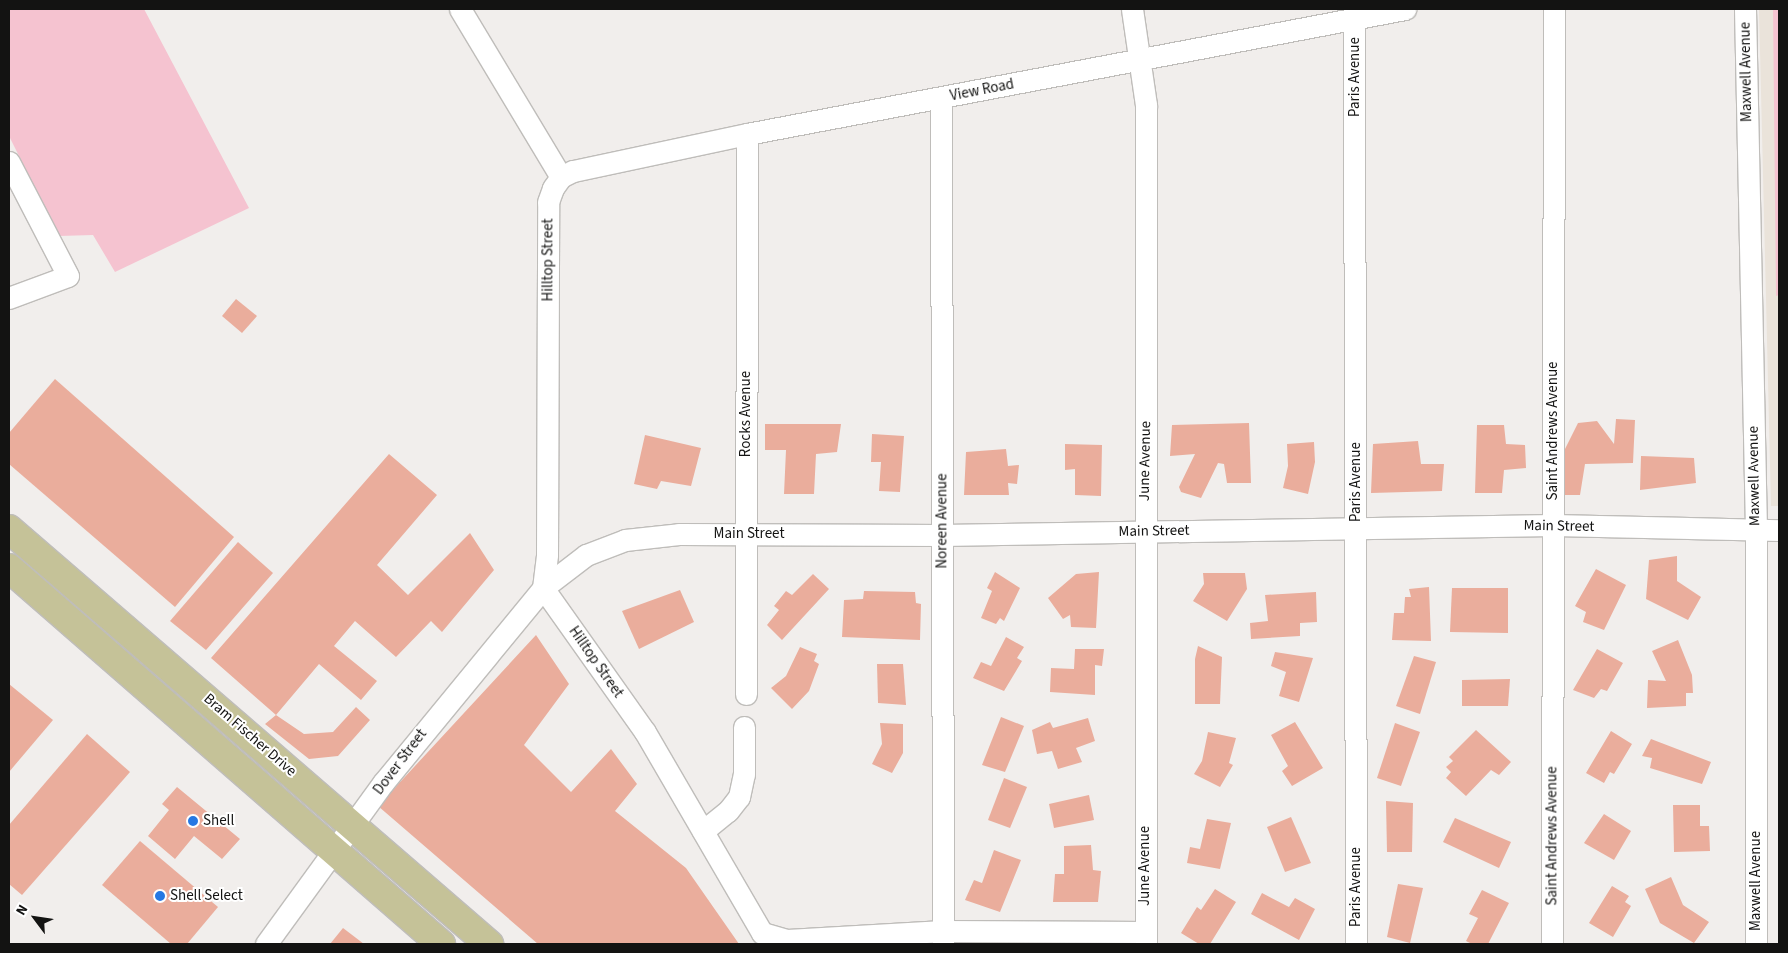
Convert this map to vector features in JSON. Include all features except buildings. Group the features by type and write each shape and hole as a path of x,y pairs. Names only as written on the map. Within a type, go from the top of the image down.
{"main road":[{"name":"Bram Fischer Drive","path":"9,529 489,944"},
{"name":"Bram Fischer Drive","path":"9,568 441,944"}],"street":[{"path":"460,9 561,177"},
{"name":"June Avenue","path":"1132,9 1141,59 1146,105 1148,276 1144,531 1146,938"},
{"name":"View Road","path":"561,177 573,170 747,134 1405,9"},
{"name":"Saint Andrews Avenue","path":"1552,944 1554,9"},
{"name":"Maxwell Avenue","path":"1745,9 1756,531 1756,944"},
{"name":"Paris Avenue","path":"1354,20 1356,944"},
{"name":"Noreen Avenue","path":"941,98 943,938"},
{"name":"Rocks Avenue","path":"746,694 747,134"},
{"path":"9,162 68,276 9,298"},
{"name":"Hilltop Street","path":"561,177 552,188 548,202 548,554 543,588 645,732 703,831 762,938 787,940 1146,938"},
{"name":"Main Street","path":"543,588 586,555 625,540 678,534 746,533 942,536 1144,531 1552,526 1779,530"},
{"name":"Dover Street","path":"266,944 354,827 383,783 543,588"},
{"path":"703,831 728,811 739,797 744,774 744,727"}],"shaded area":[{"path":"9,9 144,9 249,208 115,272 93,235 59,236 9,136"},
{"path":"1759,9 1779,9 1779,506 1771,506"},
{"path":"1773,9 1779,9 1779,295 1776,296"}],"place":[{"name":"Shell","path":"193,821"},
{"name":"Shell Select","path":"160,896"}]}
